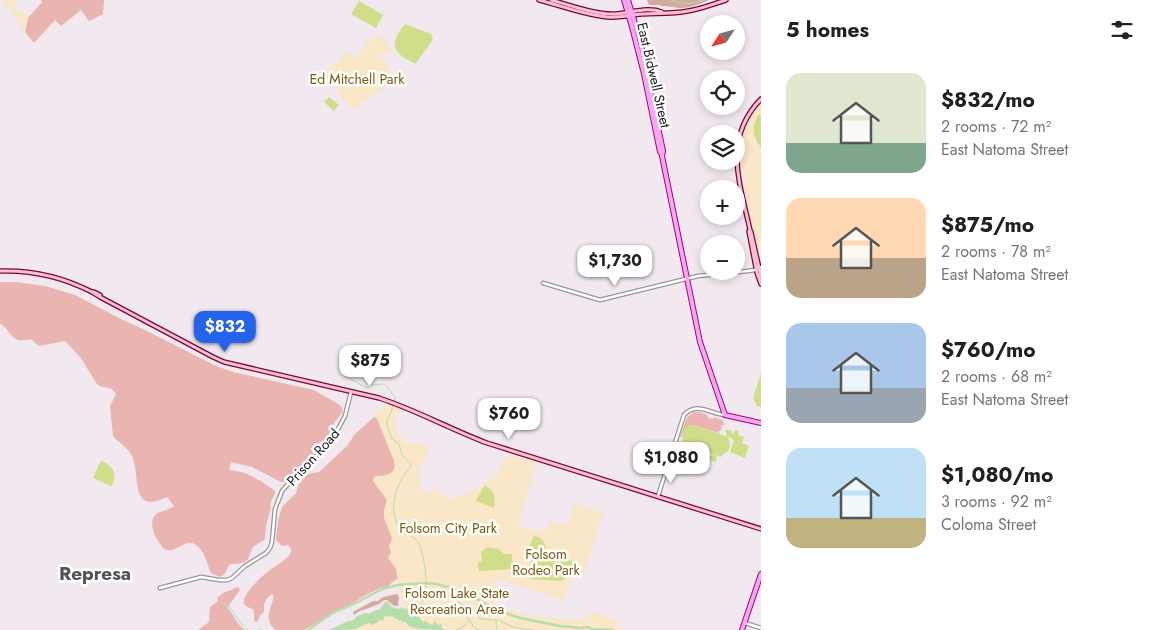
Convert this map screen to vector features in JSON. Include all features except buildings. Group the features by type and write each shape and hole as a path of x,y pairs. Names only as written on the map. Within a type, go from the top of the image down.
{"main road":[{"path":"542,0 552,2 553,0 596,12 631,14"},
{"path":"542,0 587,13 613,17 654,10 678,13 726,0"},
{"name":"East Bidwell Street","path":"626,0 646,71 658,135"},
{"path":"587,13 596,12"},
{"name":"East Bidwell Street","path":"631,14 652,115 663,151 662,154 702,347 727,415"},
{"path":"761,99 745,122 737,149 738,173 761,284"},
{"path":"758,269 761,277"},
{"path":"0,271 20,271 64,280 92,292 224,362 384,400 400,405 468,436 761,529"},
{"path":"727,415 761,424"},
{"path":"742,630 761,574"}],"street":[{"path":"543,283 599,300 707,275 758,269"},
{"name":"Prison Road","path":"160,588 201,577 219,580 229,579 266,553 272,542 272,524 282,491 294,477 309,465 338,429 345,416 351,392"},
{"path":"658,496 684,415 695,408 718,415 727,415"},
{"path":"744,623 761,628"}],"shaded area":[{"path":"41,0 104,0 103,14 89,21 81,10 61,26 55,20 34,43 25,32 28,18 42,2"},
{"path":"647,0 709,0 696,5 678,8 649,5"},
{"path":"0,282 45,286 75,295 216,366 233,372 314,390 340,405 343,410 342,413 334,423 328,438 309,462 284,482 252,467 231,462 229,470 248,474 275,491 266,526 265,539 254,546 246,561 229,565 223,576 218,576 211,573 202,551 196,545 189,543 171,550 162,547 154,532 152,520 156,514 174,506 167,497 155,501 147,501 142,497 132,456 113,436 110,406 116,394 111,389 97,384 80,357 65,341 39,346 31,339 15,339 0,324"},
{"path":"694,412 708,415 708,418 714,419 714,417 722,420 725,425 721,425 719,433 689,425 684,429 682,437 680,437 687,417"},
{"path":"374,417 380,419 396,446 400,578 387,587 380,588 364,596 304,630 276,630 272,626 269,618 274,596 272,594 264,604 264,612 260,615 258,621 254,621 254,610 244,604 246,596 258,581 291,552 288,545 282,546 276,538 282,507 296,493 299,483 307,474 319,472"},
{"path":"238,587 240,590 227,608 245,630 198,630 209,622 210,607 218,601 217,598 223,593"},
{"path":"397,594 399,597 398,606 394,606 387,600 384,600 354,615 353,613 373,601"},
{"path":"386,601 392,607 398,609 401,607 407,608 410,615 414,614 417,609 417,612 420,614 418,617 420,617 422,622 425,621 432,625 436,620 436,623 439,625 442,624 441,628 446,630 411,628 406,622 394,619 394,617 385,616 382,622 381,619 372,626 370,623 355,629 329,630 354,620 357,616 364,613 368,614 379,610"}],"green space":[{"path":"2,0 17,0 13,5 28,18 25,32"},
{"path":"359,1 383,15 376,28 351,14"},
{"path":"405,24 431,34 433,40 415,64 403,57 395,47 396,38"},
{"name":"Ed Mitchell Park","path":"379,33 391,50 382,56 379,52 378,54 396,79 352,110 324,72 339,61 344,53 359,56 367,39 372,45 370,40"},
{"path":"329,97 339,105 334,111 324,102"},
{"path":"761,102 761,245 756,246 742,170 745,170 745,132 752,115"},
{"path":"759,114 761,116 761,147 754,135 754,127"},
{"path":"761,373 761,407 757,406 753,398"},
{"path":"385,405 401,408 395,426 398,434 404,441 411,444 418,441 429,446 425,459 418,469 419,488 423,492 425,489 429,493 437,488 451,499 470,492 483,485 499,472 508,454 536,463 519,526 537,531 548,528 549,522 567,526 575,503 603,513 584,573 578,571 569,583 564,601 498,579 494,603 517,612 552,619 588,619 591,612 619,620 617,626 627,630 454,630 449,628 448,630 441,628 442,625 436,623 436,620 431,625 422,622 418,617 420,614 417,610 413,614 408,614 406,607 403,608 396,569 388,558 391,552 389,547 392,538 384,518 387,500 373,481 375,476 390,474 394,469 394,461 375,414"},
{"path":"689,425 726,436 726,429 732,431 731,433 733,434 735,430 739,431 738,435 744,437 742,443 749,446 745,458 730,452 734,440 727,436 730,447 721,457 690,447 689,452 709,457 717,456 716,462 707,459 704,474 675,464 678,444 683,445 683,431"},
{"path":"102,461 112,468 114,477 112,486 93,478"},
{"path":"485,485 494,495 494,508 476,501"},
{"path":"534,536 544,542 546,547 543,553 531,552 528,549"},
{"path":"487,547 499,549 503,554 512,554 513,569 479,571 478,562 482,561 481,552"},
{"name":"Folsom Rodeo Park","path":"531,558 577,561 576,567 562,581 530,579"},
{"name":"Folsom Lake State Recreation Area","path":"384,616 394,617 394,619 406,622 408,626 410,625 413,628 422,630 349,630 361,627 363,624 370,623 372,626 380,619 382,621"}],"waterway":[{"path":"672,0 680,3 703,0"},
{"path":"338,368 345,376 365,387 368,388 371,385 382,384"},
{"path":"383,384 388,387 395,398 391,413 387,419 387,425 392,439 399,444 402,455 411,464 397,488 394,513 400,528 418,542 424,561 426,591 424,600 417,609"},
{"path":"308,630 334,612 382,589 398,585 426,583 452,588 497,610 520,618 560,626 613,630"},
{"path":"459,596 460,591"},
{"path":"459,597 458,602 473,610 480,619 498,620 513,627 533,630"},
{"path":"458,602 474,627 479,630"},
{"path":"222,603 229,606 248,630"},
{"path":"456,630 465,625 469,620"},
{"path":"496,621 497,630"}],"district":[{"name":"Represa","path":"95,573"}],"park label":[{"name":"Folsom City Park","path":"448,528"}]}
